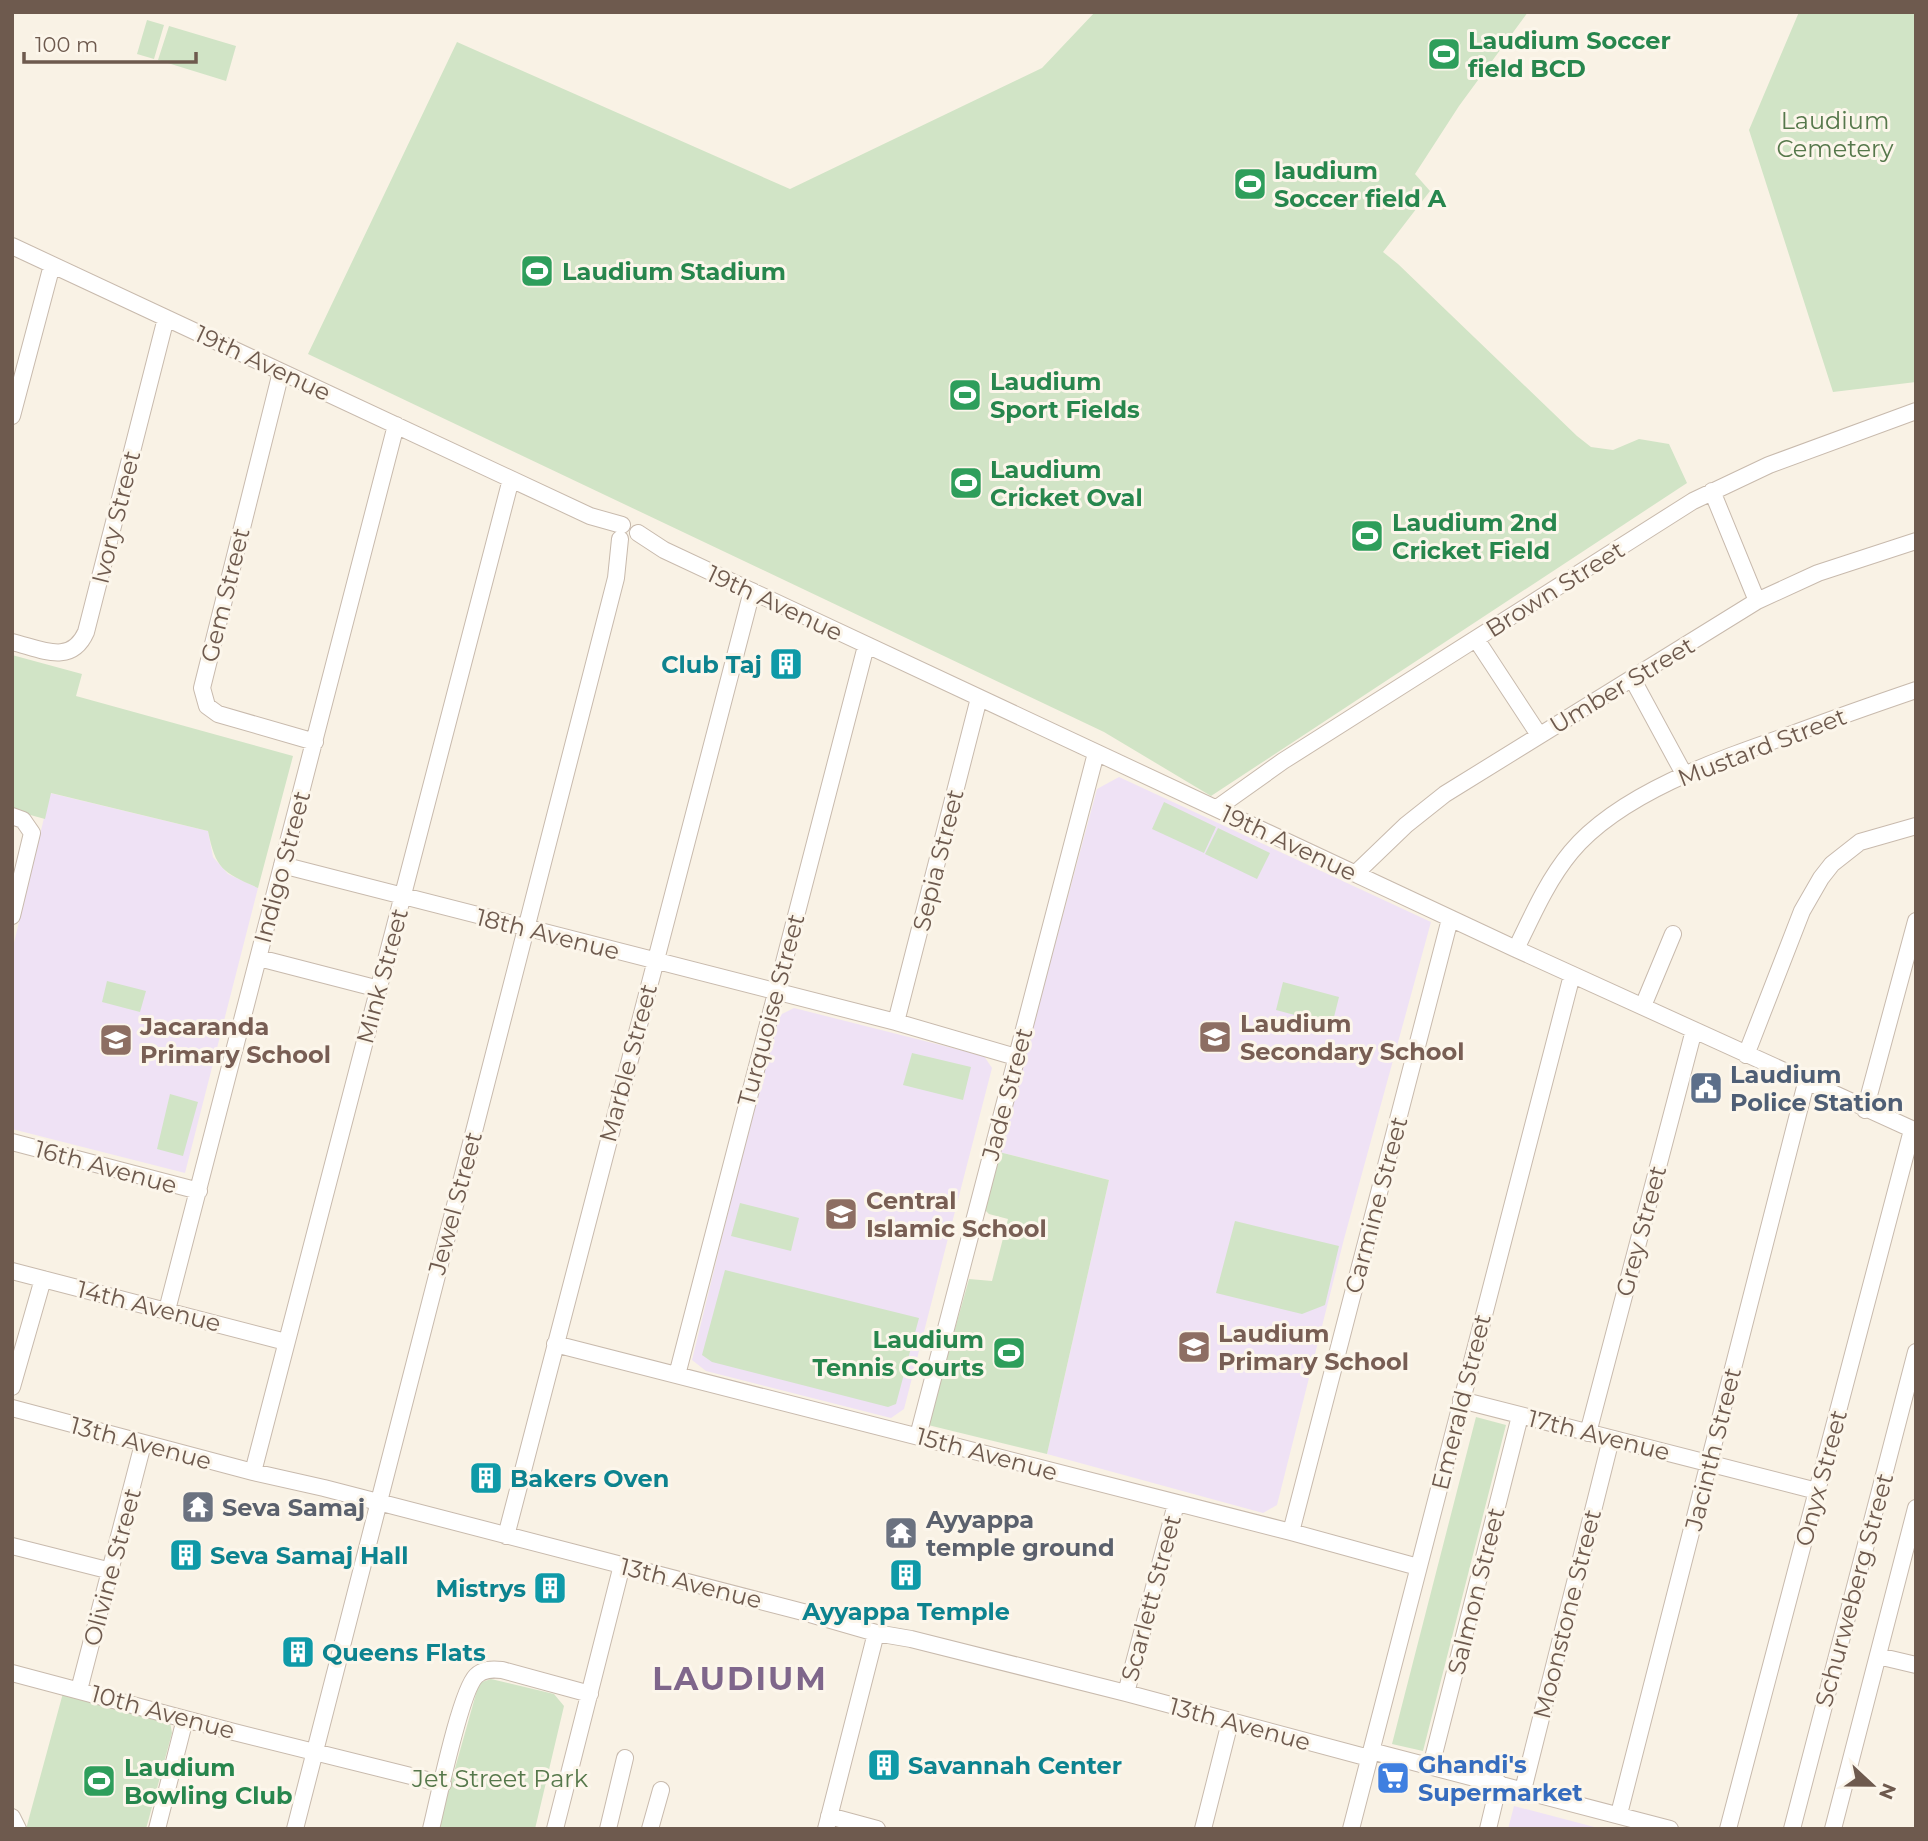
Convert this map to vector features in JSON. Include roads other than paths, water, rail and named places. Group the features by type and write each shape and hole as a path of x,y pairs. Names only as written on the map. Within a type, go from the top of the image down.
{"street":[{"name":"19th Avenue","path":"12,246 1450,919 1914,1131"},
{"path":"12,416 52,265"},
{"name":"Ivory Street","path":"12,642 60,653 76,648 82,642 166,318"},
{"name":"Gem Street","path":"281,372 202,688 207,706 218,714 315,742"},
{"name":"Brown Street","path":"1217,808 1273,768 1712,491 1769,465 1916,411"},
{"name":"Indigo Street","path":"167,1310 396,425"},
{"name":"Mink Street","path":"253,1472 511,479"},
{"path":"1712,491 1758,601"},
{"name":"Jewel Street","path":"295,1829 627,536"},
{"name":"Umber Street","path":"1355,874 1424,810 1539,735 1633,680 1758,601 1818,573 1916,541"},
{"name":"Marble Street","path":"506,1536 752,591"},
{"path":"1476,639 1539,735"},
{"name":"Turquoise Street","path":"677,1375 866,646"},
{"path":"1633,680 1684,774"},
{"name":"Mustard Street","path":"1516,949 1541,898 1572,851 1591,831 1616,814 1684,774 1916,690"},
{"name":"Sepia Street","path":"896,1022 979,698"},
{"name":"Jade Street","path":"918,1436 1096,753"},
{"path":"12,916 32,833 27,824 16,817"},
{"path":"1746,1055 1802,911 1821,878 1832,864 1860,842 1916,827"},
{"name":"18th Avenue","path":"282,865 896,1022 1016,1057"},
{"name":"Carmine Street","path":"1291,1532 1450,919"},
{"path":"1865,1110 1916,921"},
{"path":"1643,1006 1673,934"},
{"path":"259,958 379,989"},
{"name":"Emerald Street","path":"1351,1829 1572,975"},
{"name":"Grey Street","path":"1588,1433 1694,1030"},
{"name":"Jacinth Street","path":"1619,1814 1806,1083"},
{"name":"Onyx Street","path":"1729,1827 1914,1131"},
{"name":"16th Avenue","path":"12,1142 199,1191"},
{"name":"14th Avenue","path":"12,1271 286,1342"},
{"path":"12,1387 43,1279"},
{"name":"15th Avenue","path":"555,1344 1291,1532 1418,1567"},
{"name":"Schurweberg Street","path":"1792,1829 1916,1352"},
{"name":"17th Avenue","path":"1461,1400 1817,1491"},
{"name":"13th Avenue","path":"12,1408 876,1633 1126,1693 1230,1722 1431,1766 1670,1829"},
{"name":"Salmon Street","path":"1431,1766 1520,1416"},
{"name":"Moonstone Street","path":"1523,1790 1611,1439"},
{"name":"Olivine Street","path":"79,1689 143,1444"},
{"name":"Scarlett Street","path":"1126,1693 1176,1504"},
{"path":"1833,1829 1916,1508"},
{"path":"12,1545 111,1571"},
{"path":"555,1829 622,1565"},
{"path":"876,1633 827,1823 877,1829"},
{"path":"1878,1656 1916,1665"},
{"path":"431,1829 466,1693 479,1674 496,1669 590,1694"},
{"name":"10th Avenue","path":"12,1673 443,1784"},
{"path":"157,1829 185,1719"},
{"path":"1203,1829 1230,1722"},
{"path":"608,1829 625,1758"},
{"path":"1488,1829 1499,1783"},
{"path":"650,1829 660,1790"},
{"path":"12,1816 18,1829"}],"place":[{"name":"Laudium Soccer field BCD","path":"1444,54"},
{"name":"laudium Soccer field A","path":"1250,184"},
{"name":"Laudium Stadium","path":"537,271"},
{"name":"Laudium Sport Fields","path":"965,395"},
{"name":"Laudium Cricket Oval","path":"966,483"},
{"name":"Laudium 2nd Cricket Field","path":"1367,536"},
{"name":"Club Taj","path":"786,664"},
{"name":"Laudium Secondary School","path":"1215,1037"},
{"name":"Jacaranda Primary School","path":"116,1040"},
{"name":"Laudium Police Station","path":"1706,1088"},
{"name":"Central Islamic School","path":"841,1214"},
{"name":"Laudium Primary School","path":"1194,1347"},
{"name":"Laudium Tennis Courts","path":"1009,1353"},
{"name":"Bakers Oven","path":"486,1478"},
{"name":"Seva Samaj","path":"198,1507"},
{"name":"Ayyappa temple ground","path":"901,1533"},
{"name":"Seva Samaj Hall","path":"186,1555"},
{"name":"Ayyappa Temple","path":"906,1575"},
{"name":"Mistrys","path":"550,1588"},
{"name":"Queens Flats","path":"298,1652"},
{"name":"Savannah Center","path":"884,1765"},
{"name":"Ghandi's Supermarket","path":"1393,1778"},
{"name":"Laudium Bowling Club","path":"99,1781"}],"district":[{"name":"LAUDIUM","path":"740,1678"}],"park label":[{"name":"Laudium Cemetery","path":"1835,134"},
{"name":"Jet Street Park","path":"500,1778"}]}
